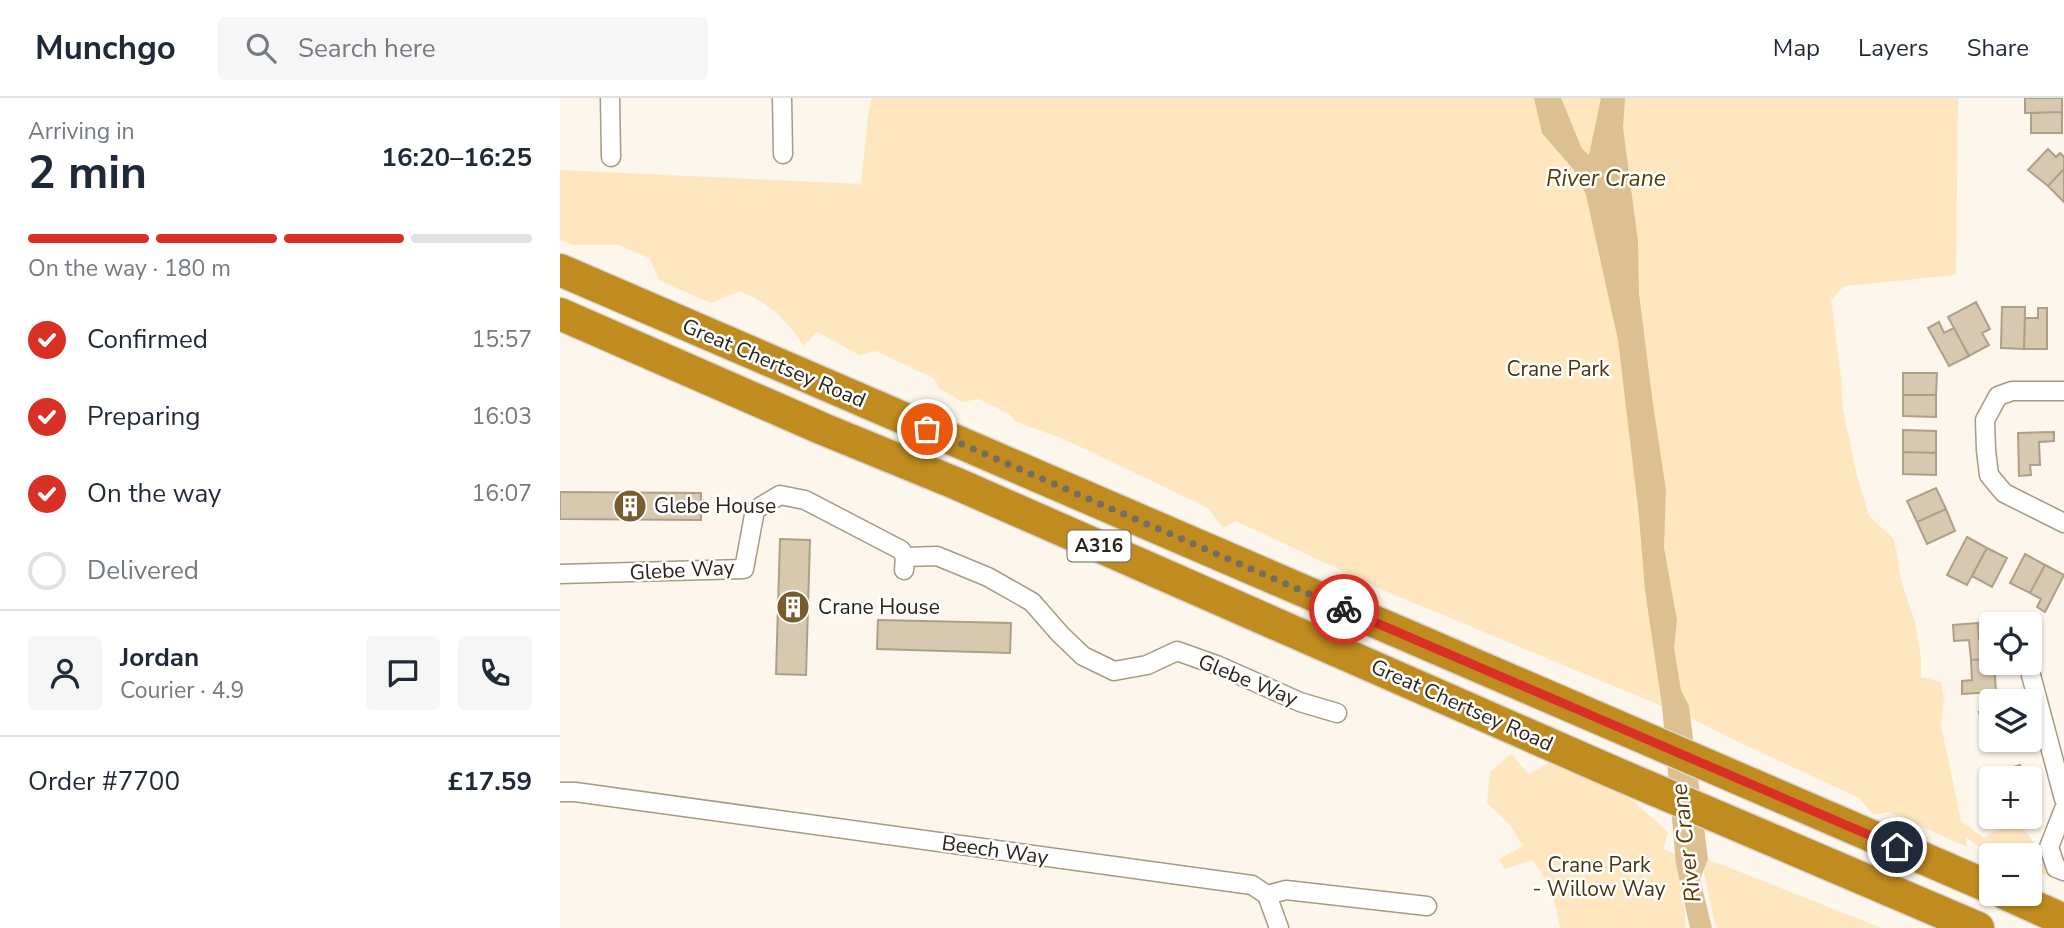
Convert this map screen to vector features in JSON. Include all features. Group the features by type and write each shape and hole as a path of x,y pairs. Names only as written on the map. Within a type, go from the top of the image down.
{"highway":[{"name":"Great Chertsey Road","path":"560,270 1979,882"},
{"name":"Great Chertsey Road","path":"560,314 1978,928"},
{"path":"2033,906 2064,920"}],"street":[{"path":"610,98 611,157"},
{"path":"782,98 783,154"},
{"path":"2064,391 2012,391 1998,396 1985,420 1989,475 2004,493 2064,523"},
{"name":"Glebe Way","path":"560,574 744,569 755,510 780,495 805,500 901,550 904,564 937,556 988,577 1032,602 1083,656 1114,670 1147,664 1177,651 1219,666 1300,702 1337,713"},
{"path":"2031,675 2064,799"},
{"name":"Beech Way","path":"560,792 1252,885 1267,895 1286,890 1427,906"},
{"path":"2064,809 2049,847 2056,868 2064,871"},
{"path":"1267,895 1279,928"}],"green space":[{"name":"Crane Park","path":"872,98 1958,98 1956,275 1844,286 1831,300 1843,409 1856,472 1869,516 1894,539 1901,580 1915,622 1921,677 1941,682 1944,697 1941,725 1961,821 1984,838 1998,829 2024,829 2034,843 1979,843 1979,846 1966,837 1967,847 1889,812 1874,815 1859,798 1693,719 1385,591 1236,521 1223,528 1208,508 1064,439 1016,422 1009,414 979,399 962,402 939,388 933,378 876,351 860,355 817,332 804,346 776,313 740,291 711,303 660,281 649,258 618,245 572,245 560,240 560,170 861,184"},
{"name":"Crane Park - Willow Way","path":"1511,754 1529,774 1555,759 1631,799 1668,832 1663,849 1679,855 1686,928 1560,928 1551,892 1532,860 1504,869 1499,859 1523,846 1510,825 1487,803 1490,772"},
{"path":"1700,856 1881,928 1716,928"},
{"name":"Crane Park","path":"2042,859 2052,867 2064,863 2064,883 2042,873"}],"water":[{"name":"River Crane","path":"1534,98 1561,98 1582,149 1589,155 1601,98 1625,98 1623,128 1638,241 1639,294 1666,490 1664,548 1677,620 1674,648 1681,690 1689,706 1708,859 1700,879 1712,928 1690,928 1676,864 1662,706 1645,590 1618,340 1586,195 1574,170 1542,133"}],"building":[{"path":"2025,98 2062,98 2062,112 2025,113"},
{"path":"2062,112 2062,133 2031,133 2031,113"},
{"path":"2048,149 2056,157 2060,153 2064,157 2064,169 2048,186 2028,170"},
{"path":"2064,169 2064,202 2048,186"},
{"path":"1976,302 1990,329 1982,333 1989,345 1969,356 1948,317"},
{"path":"2002,307 2025,307 2024,349 2001,348"},
{"path":"2038,308 2047,308 2047,349 2024,349 2025,318 2038,318"},
{"path":"1939,322 1944,333 1954,328 1969,356 1949,366 1928,328"},
{"path":"1903,373 1937,373 1936,395 1903,395"},
{"path":"1903,395 1936,395 1936,417 1903,416"},
{"path":"1903,430 1936,431 1936,453 1903,452"},
{"path":"2054,432 2054,441 2039,442 2040,465 2030,465 2031,475 2019,476 2018,433"},
{"path":"1903,452 1936,453 1936,475 1903,474"},
{"path":"1936,488 1946,509 1917,522 1907,501"},
{"name":"Glebe House","path":"560,492 701,493 701,520 560,519"},
{"path":"1946,509 1955,531 1927,544 1917,522"},
{"path":"1967,537 1987,548 1967,585 1947,575"},
{"name":"Crane House","path":"780,539 810,540 806,675 776,674"},
{"path":"1987,548 2007,558 1992,587 1972,576"},
{"path":"2025,554 2045,565 2030,593 2010,583"},
{"path":"2045,565 2064,575 2045,612 2037,607 2041,599 2030,593"},
{"path":"878,620 1011,623 1010,653 877,649"},
{"path":"1978,623 1979,660 1971,660 1969,640 1954,641 1953,625"},
{"path":"1971,660 1979,660 1979,675 1995,675 1996,689 1979,689 1979,693 1962,694 1962,681 1972,680"}],"way so far":[{"path":"927,429 1344,609"}],"place":[{"name":"Glebe House","path":"630,506"},
{"name":"Crane House","path":"793,607"}],"route":[{"path":"1344,609 1897,847"}]}
